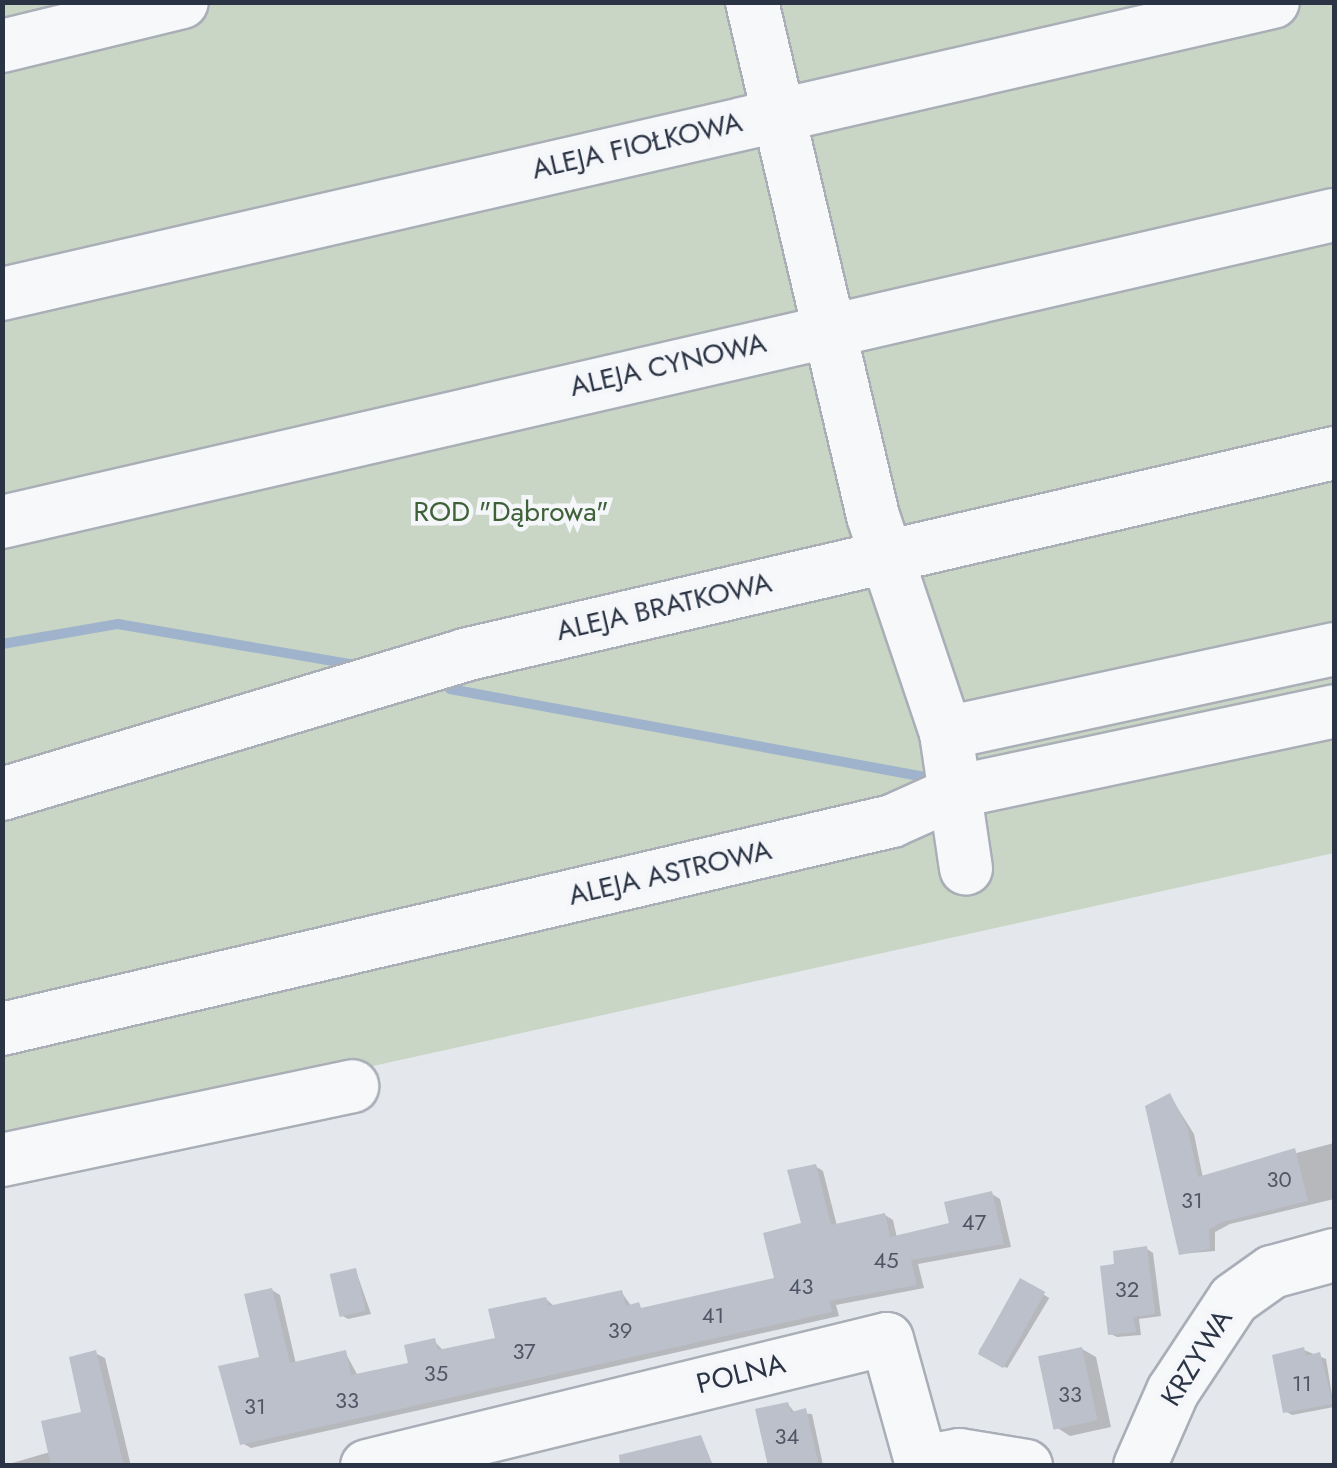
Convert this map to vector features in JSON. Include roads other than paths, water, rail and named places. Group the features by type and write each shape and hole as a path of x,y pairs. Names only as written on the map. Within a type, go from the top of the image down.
{"street":[{"path":"2,46 182,2"},
{"path":"752,2 883,554 946,733 959,791 966,868"},
{"name":"ALEJA FIOŁKOWA","path":"2,294 1273,2"},
{"name":"ALEJA CYNOWA","path":"2,522 829,327 1334,215"},
{"name":"ALEJA BRATKOWA","path":"2,794 464,655 883,554 1334,453"},
{"path":"946,733 1334,649"},
{"name":"ALEJA ASTROWA","path":"2,1029 892,821 959,791 1334,711"},
{"path":"2,1160 352,1086"},
{"name":"KRZYWA","path":"1140,1466 1173,1391 1234,1299 1272,1272 1334,1254"},
{"name":"POLNA","path":"367,1466 887,1338 921,1462 959,1455 1026,1466"}],"waterway":[{"path":"2,644 118,624 356,665"},
{"path":"450,689 936,779"}],"park label":[{"name":"ROD \"Dąbrowa\"","path":"511,512"}]}
